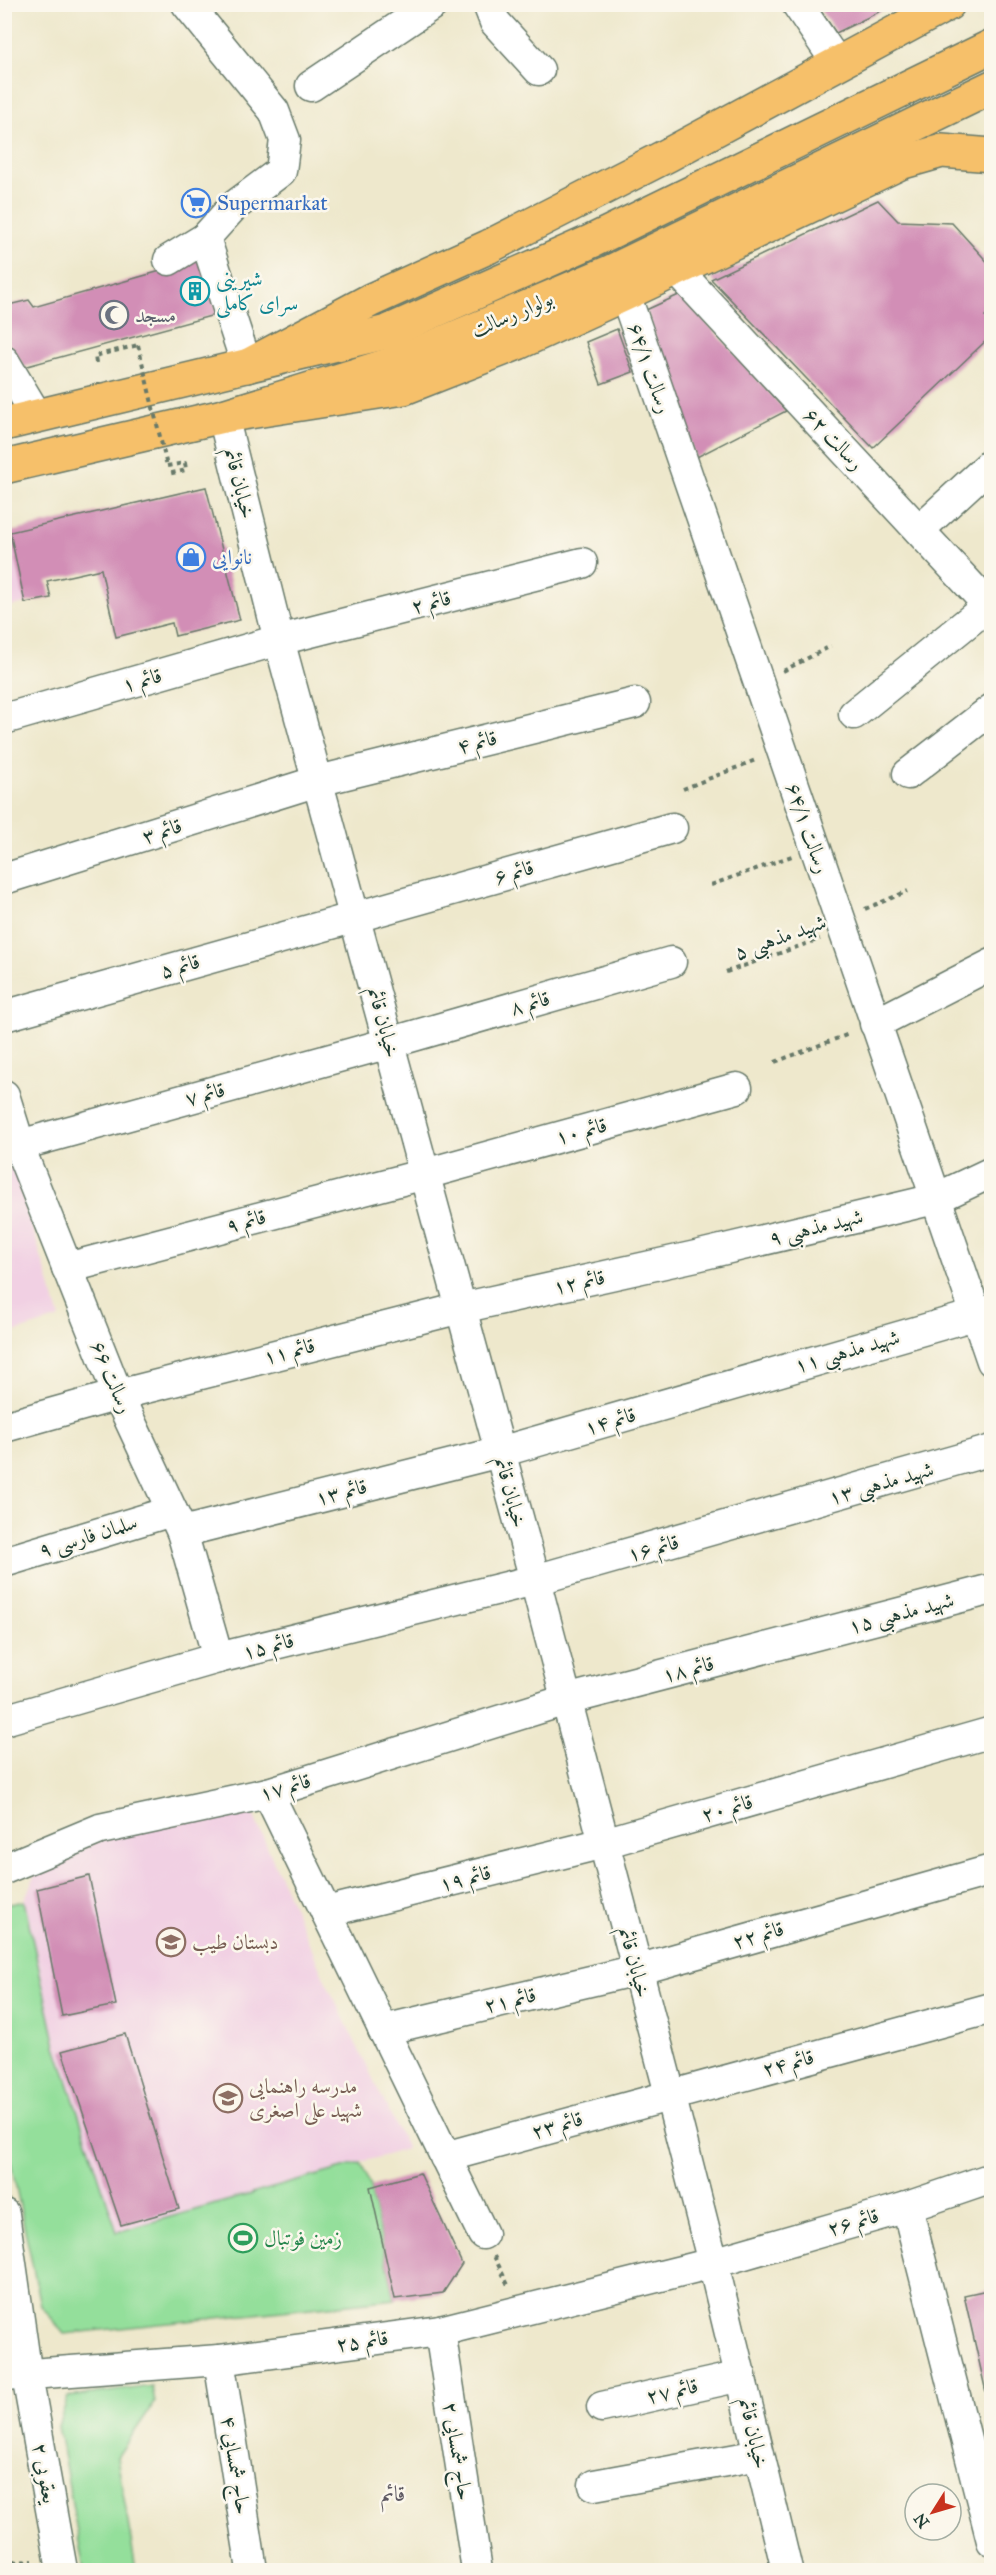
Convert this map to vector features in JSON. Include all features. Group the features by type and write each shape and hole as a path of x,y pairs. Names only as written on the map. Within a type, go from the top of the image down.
{"main road":[{"path":"247,366 370,300 488,247 668,155 948,4"},
{"name":"بولوار رسالت","path":"4,424 387,332 592,241 992,46"},
{"name":"بولوار رسالت","path":"4,467 223,416 398,362 608,273 992,87"},
{"path":"223,416 404,388 518,343 900,163 942,151 992,155"}],"street":[{"path":"169,260 205,238 233,207 281,171 285,140 274,111 187,4"},
{"path":"311,86 433,4"},
{"path":"797,4 837,63"},
{"path":"498,10 539,70"},
{"path":"205,238 247,366"},
{"name":"رسالت ۶۲","path":"677,270 919,530 988,599"},
{"name":"رسالت ۶۴/۱","path":"625,294 935,1199 983,1312 992,1361"},
{"path":"4,361 37,416"},
{"name":"خیابان قائم","path":"223,416 279,640 535,1580 670,2094 787,2571"},
{"path":"919,530 992,462"},
{"name":"قائم ۲","path":"279,640 582,563"},
{"path":"854,714 988,599"},
{"name":"قائم ۱","path":"4,719 279,640"},
{"name":"قائم ۴","path":"318,781 635,703"},
{"path":"909,774 992,709"},
{"name":"قائم ۳","path":"4,879 318,781"},
{"name":"قائم ۶","path":"355,917 672,828"},
{"name":"قائم ۵","path":"4,1016 355,917"},
{"name":"قائم ۸","path":"389,1043 671,962"},
{"path":"875,1024 992,964"},
{"name":"قائم ۷","path":"20,1145 389,1043"},
{"name":"قائم ۱۰","path":"425,1174 737,1088"},
{"name":"رسالت ۶۶","path":"4,1095 20,1145 118,1395 177,1522 218,1658"},
{"name":"شهید مذهبی ۹","path":"696,1256 935,1199 992,1172"},
{"name":"قائم ۹","path":"67,1268 425,1174"},
{"name":"قائم ۱۲","path":"461,1308 696,1256"},
{"name":"قائم ۱۱","path":"4,1427 118,1395 461,1308"},
{"name":"شهید مذهبی ۱۱","path":"719,1389 983,1312"},
{"name":"قائم ۱۴","path":"500,1452 719,1389"},
{"name":"شهید مذهبی ۱۳","path":"771,1515 992,1450"},
{"name":"قائم ۱۳","path":"177,1522 500,1452"},
{"name":"قائم ۱۶","path":"535,1580 771,1515"},
{"name":"سلمان فارسی ۹","path":"4,1562 177,1522"},
{"name":"قائم ۱۵","path":"4,1720 218,1658 535,1580"},
{"name":"شهید مذهبی ۱۵","path":"810,1637 992,1589"},
{"name":"قائم ۱۸","path":"566,1700 810,1637"},
{"name":"قائم ۱۷","path":"4,1869 100,1829 268,1793 566,1700"},
{"name":"قائم ۲۰","path":"604,1844 992,1732"},
{"path":"268,1793 483,2234"},
{"name":"قائم ۱۹","path":"326,1912 604,1844"},
{"name":"قائم ۲۲","path":"637,1970 992,1870"},
{"name":"قائم ۲۱","path":"383,2030 637,1970"},
{"name":"قائم ۲۴","path":"670,2094 992,2008"},
{"name":"قائم ۲۳","path":"445,2157 670,2094"},
{"name":"قائم ۲۶","path":"713,2263 907,2207 992,2178"},
{"path":"907,2207 992,2541"},
{"name":"یعقوبی ۲","path":"4,2214 16,2376 62,2571"},
{"name":"قائم ۲۵","path":"16,2376 219,2360 440,2331 713,2263"},
{"name":"حاج شمسایی ۲","path":"440,2331 477,2571"},
{"name":"حاج شمسایی ۴","path":"219,2360 252,2571"},
{"name":"قائم ۲۷","path":"602,2407 741,2376"},
{"path":"594,2485 759,2455"}],"path":[{"path":"96,363 95,356 138,345 167,466 185,463 186,470 168,474"},
{"path":"759,684 831,646"},
{"path":"683,789 782,750"},
{"path":"711,885 815,848"},
{"name":"شهید مذهبی ۵","path":"726,972 841,925 908,891"},
{"path":"775,1062 875,1024"},
{"path":"483,2234 521,2312"}],"shaded area":[{"path":"10,532 25,603 5,608 4,533"},
{"path":"4,1142 6,1142 60,1318 5,1335"},
{"path":"250,1807 326,1982 407,2149 117,2232 56,2046 24,1901 36,1872 103,1839"}],"green space":[{"path":"24,1901 56,2046 117,2232 361,2163 370,2187 395,2299 64,2334 41,2306 9,2154 5,2148 5,1905"},
{"path":"152,2386 155,2402 117,2457 136,2570 84,2570 58,2426 68,2397"}],"building":[{"path":"816,4 895,4 836,33"},
{"path":"878,200 898,221 952,223 992,267 992,310 985,316 992,323 992,335 873,448 711,279"},
{"name":"مسجد","path":"199,251 218,314 24,367 4,335 4,306 29,300 34,307 171,268"},
{"path":"681,294 786,411 695,458 646,310"},
{"path":"617,329 633,372 601,384 586,342"},
{"path":"206,487 240,620 175,636 172,623 116,637 101,569 47,581 51,598 25,603 10,532"},
{"path":"89,1876 116,2005 62,2016 37,1889"},
{"path":"125,2034 179,2209 121,2225 62,2051"},
{"path":"420,2173 462,2264 443,2293 395,2299 370,2187"},
{"path":"992,2289 992,2400 988,2401 964,2295"}],"place":[{"name":"Supermarkat","path":"196,203"},
{"name":"شیرینی سرای کاملی","path":"195,291"},
{"name":"مسجد","path":"114,315"},
{"name":"نانوایی","path":"191,557"},
{"name":"دبستان طیب","path":"171,1942"},
{"name":"مدرسه راهنمایی شهید علی اصغری","path":"228,2098"},
{"name":"زمین فوتبال","path":"243,2238"}],"district":[{"name":"قائم","path":"393,2493"}]}
